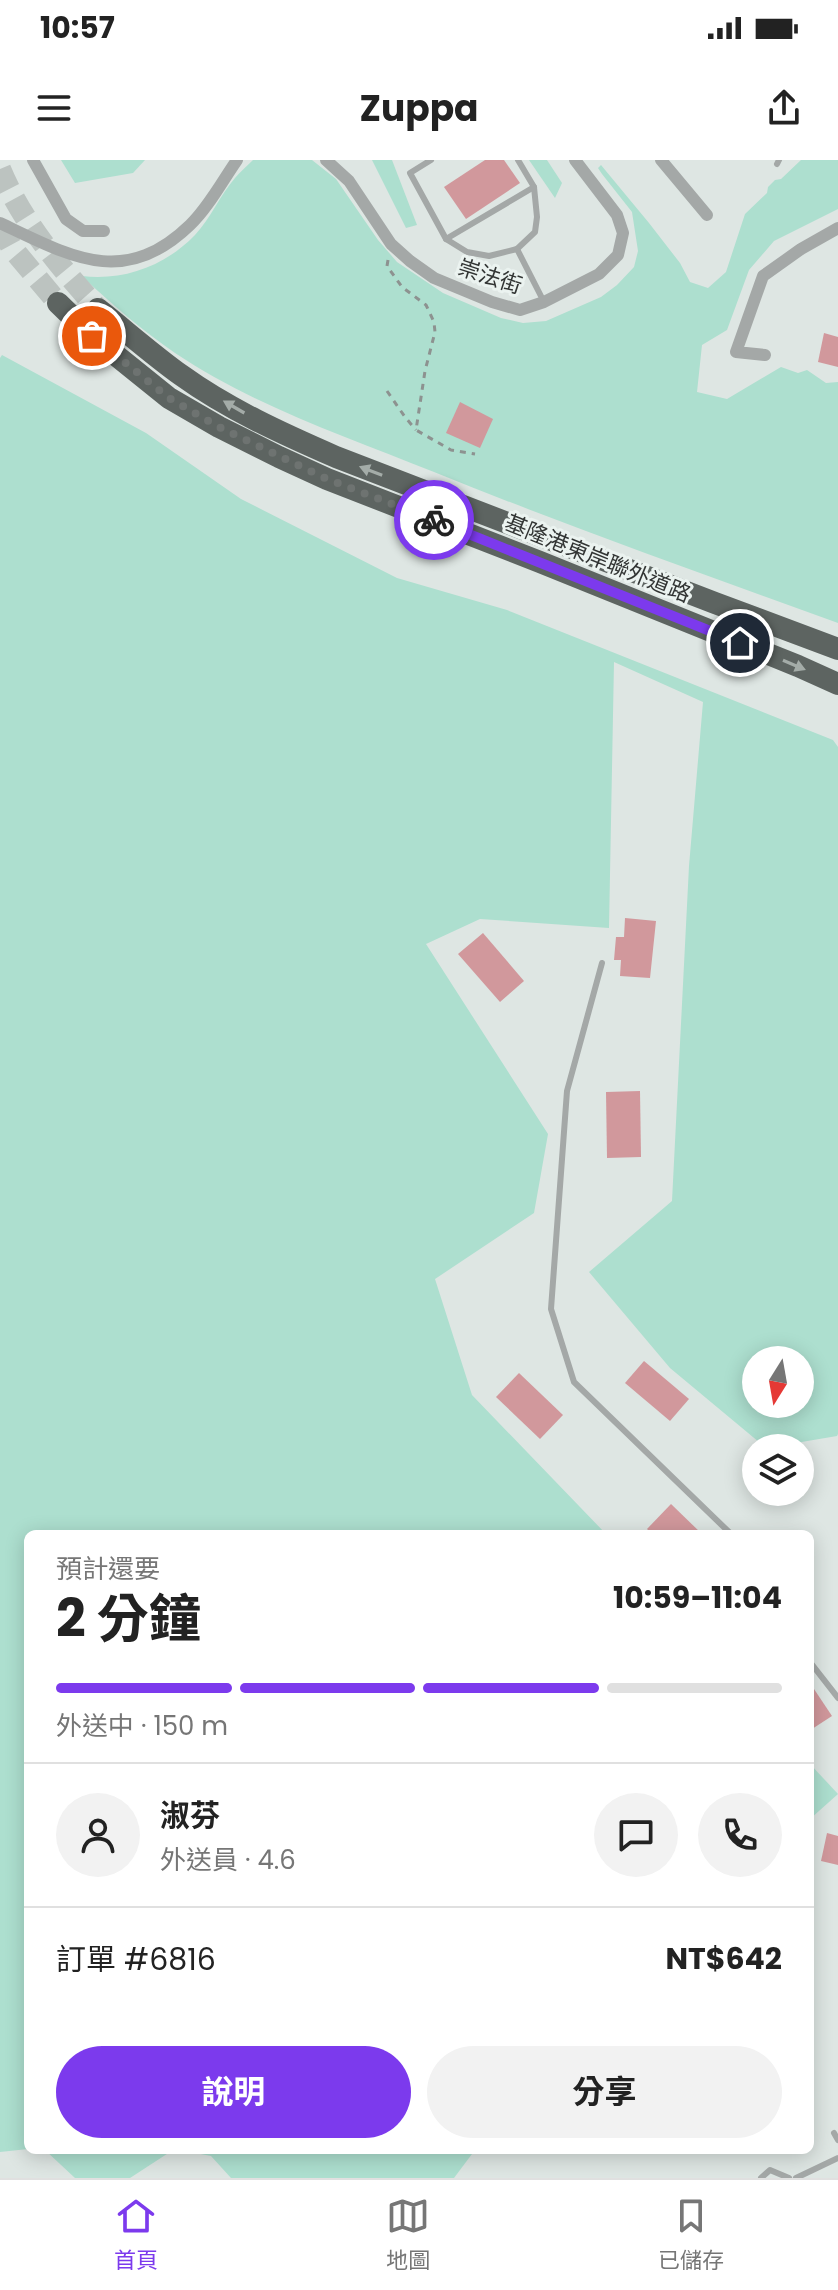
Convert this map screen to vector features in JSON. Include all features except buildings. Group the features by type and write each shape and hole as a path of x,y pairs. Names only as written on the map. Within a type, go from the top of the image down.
{"highway":[{"name":"基隆港東岸聯外道路","path":"58,303 92,336 169,398 219,427 283,447 336,457 838,649"},
{"name":"基隆港東岸聯外道路","path":"98,309 182,376 234,408 327,479 838,684"}],"street":[{"path":"33,160 66,219 83,231 104,231"},
{"path":"0,223 63,253 90,261 121,262 150,253 192,223 237,160"},
{"name":"崇法街","path":"326,160 349,181 391,244 434,278 520,310 544,302 599,274 618,255 623,233 617,215 575,160"},
{"path":"661,160 707,215"},
{"path":"765,355 736,352 763,276 838,228"}],"lane":[{"path":"431,160 410,173 446,239 467,252 489,256 517,249 535,232 534,187 518,160"},
{"path":"446,239 534,187"},
{"path":"517,249 544,302"},
{"path":"602,963 567,1091 551,1309 574,1382 727,1530"},
{"path":"814,1667 838,1698"},
{"path":"796,2178 838,2158"},
{"path":"761,2178 770,2170 789,2178"}],"path":[{"path":"391,244 387,266 402,287 426,305 434,322 435,332 416,430"},
{"path":"387,391 416,430 451,450 475,454"}],"green space":[{"path":"61,160 145,160 133,173 75,183"},
{"path":"253,160 312,160 336,179 397,262 443,293 501,318 523,323 546,321 601,297 634,267 638,251 632,212 598,168 601,165 680,263 690,282 708,288 726,272 745,214 767,193 775,180 781,179 801,160 838,160 838,209 774,241 749,270 727,330 702,345 697,392 727,399 781,367 798,373 807,370 826,383 838,382 838,623 534,511 269,405 175,353 82,276 128,273 171,255 195,235 230,185"},
{"path":"372,160 392,160 417,225 406,228"},
{"path":"529,160 547,160 562,183 555,198"},
{"path":"2,355 146,433 241,499 397,578 507,610 833,740 838,747 837,1436 814,1440 814,1434 749,1434 670,1368 589,1272 672,1201 689,866 703,702 614,662 609,928 480,919 426,944 548,1134 534,1213 435,1279 472,1395 602,1530 24,1530 24,2149 0,2152"},
{"path":"814,1768 838,1794 814,1815"},
{"path":"49,2154 167,2154 130,2178 75,2178"},
{"path":"201,2154 472,2154 454,2178 231,2178 211,2156"}],"tunnel":[{"path":"0,169 31,226 98,309"},
{"path":"0,226 12,248 58,303"}],"way so far":[{"path":"92,336 169,398 219,427 327,479 434,520"}],"route":[{"path":"434,520 740,643"}]}
